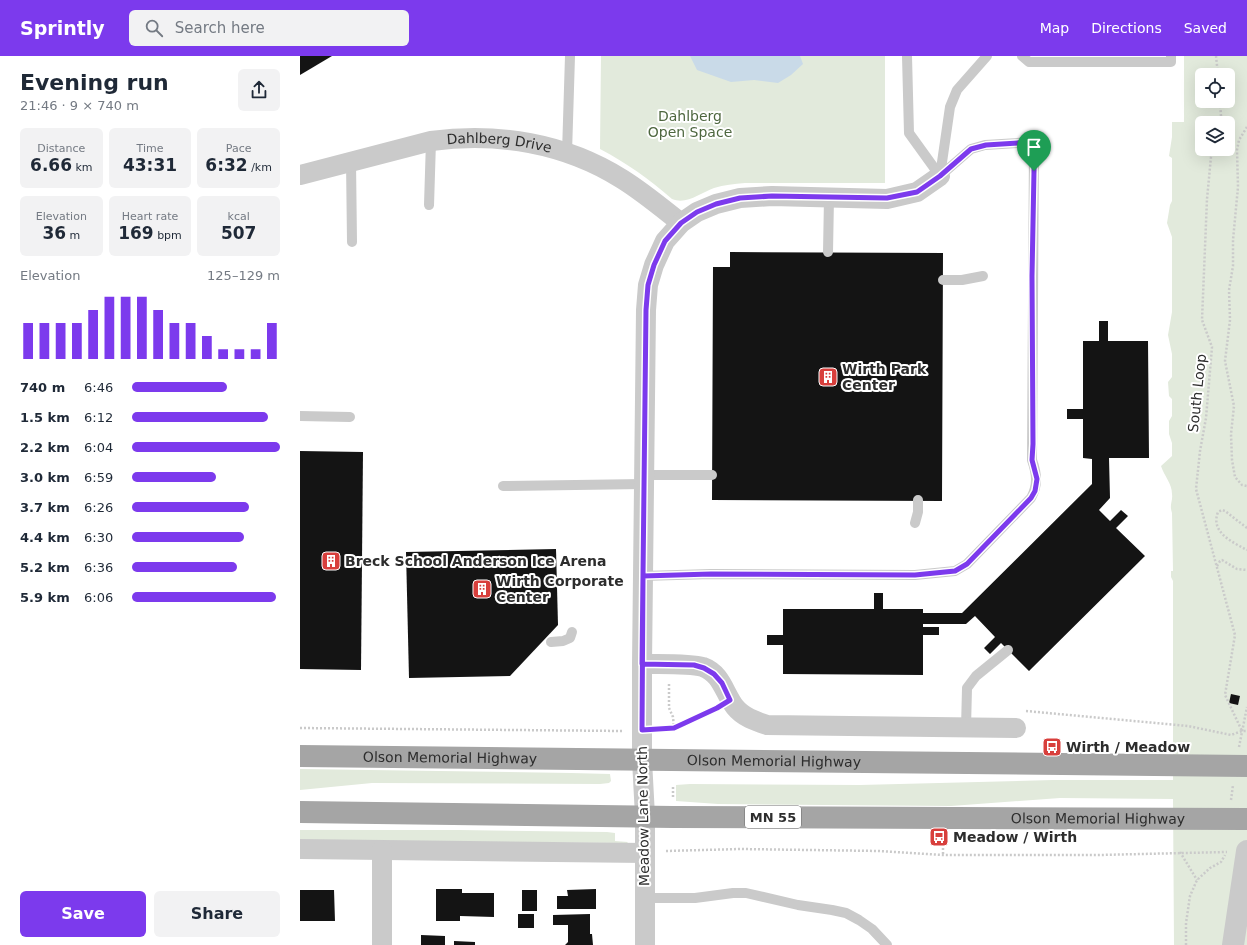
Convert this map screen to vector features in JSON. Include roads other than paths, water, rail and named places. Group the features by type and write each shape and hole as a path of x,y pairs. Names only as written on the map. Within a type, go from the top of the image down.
{"main road":[{"name":"Olson Memorial Highway","path":"300,756 1242,766"},
{"name":"Olson Memorial Highway","path":"300,812 644,816 1238,819"}],"street":[{"name":"Dahlberg Drive","path":"300,175 431,141 452,138 484,137 512,139 544,146 585,159 622,178 681,223"},
{"name":"Meadow Lane North","path":"645,945 642,664 646,310 648,285 654,265 665,241 681,223 697,212 716,204 740,198 772,196 887,198 917,192 940,176"},
{"path":"642,664 694,665 704,668 714,674 722,683 730,700 736,708 754,721 767,725 1016,728"},
{"path":"300,849 644,853"},
{"path":"382,850 382,945"},
{"path":"1233,945 1237,851"}],"lane":[{"path":"567,153 570,56"},
{"path":"907,56 909,133 940,176"},
{"path":"940,176 950,108 958,90 987,56"},
{"path":"1022,56 1029,62 1171,62 1171,56"},
{"path":"429,205 431,141"},
{"path":"643,576 711,574 915,575 955,571 967,564 1031,498 1035,491 1037,479 1032,460 1034,142 986,145 971,149 940,176"},
{"path":"351,161 352,242"},
{"path":"828,252 829,198"},
{"path":"943,280 962,280 983,276"},
{"path":"300,416 350,417"},
{"path":"503,486 644,480 712,475"},
{"path":"915,523 918,512 918,500"},
{"path":"551,642 563,641 570,638 572,632"},
{"path":"966,728 967,688 976,676 1008,650"},
{"path":"644,898 695,898 733,893 746,893 846,914 859,920 872,929 887,945"}],"water":[{"path":"690,56 800,56 803,64 791,75 778,83 754,80 731,82 697,70"}],"place":[{"name":"Wirth Park Center","path":"828,377"},
{"name":"Breck School Anderson Ice Arena","path":"331,561"},
{"name":"Wirth Corporate Center","path":"482,589"},
{"name":"Wirth / Meadow","path":"1052,747"},
{"name":"Meadow / Wirth","path":"939,837"}],"park label":[{"name":"Dahlberg Open Space","path":"690,124"}]}
